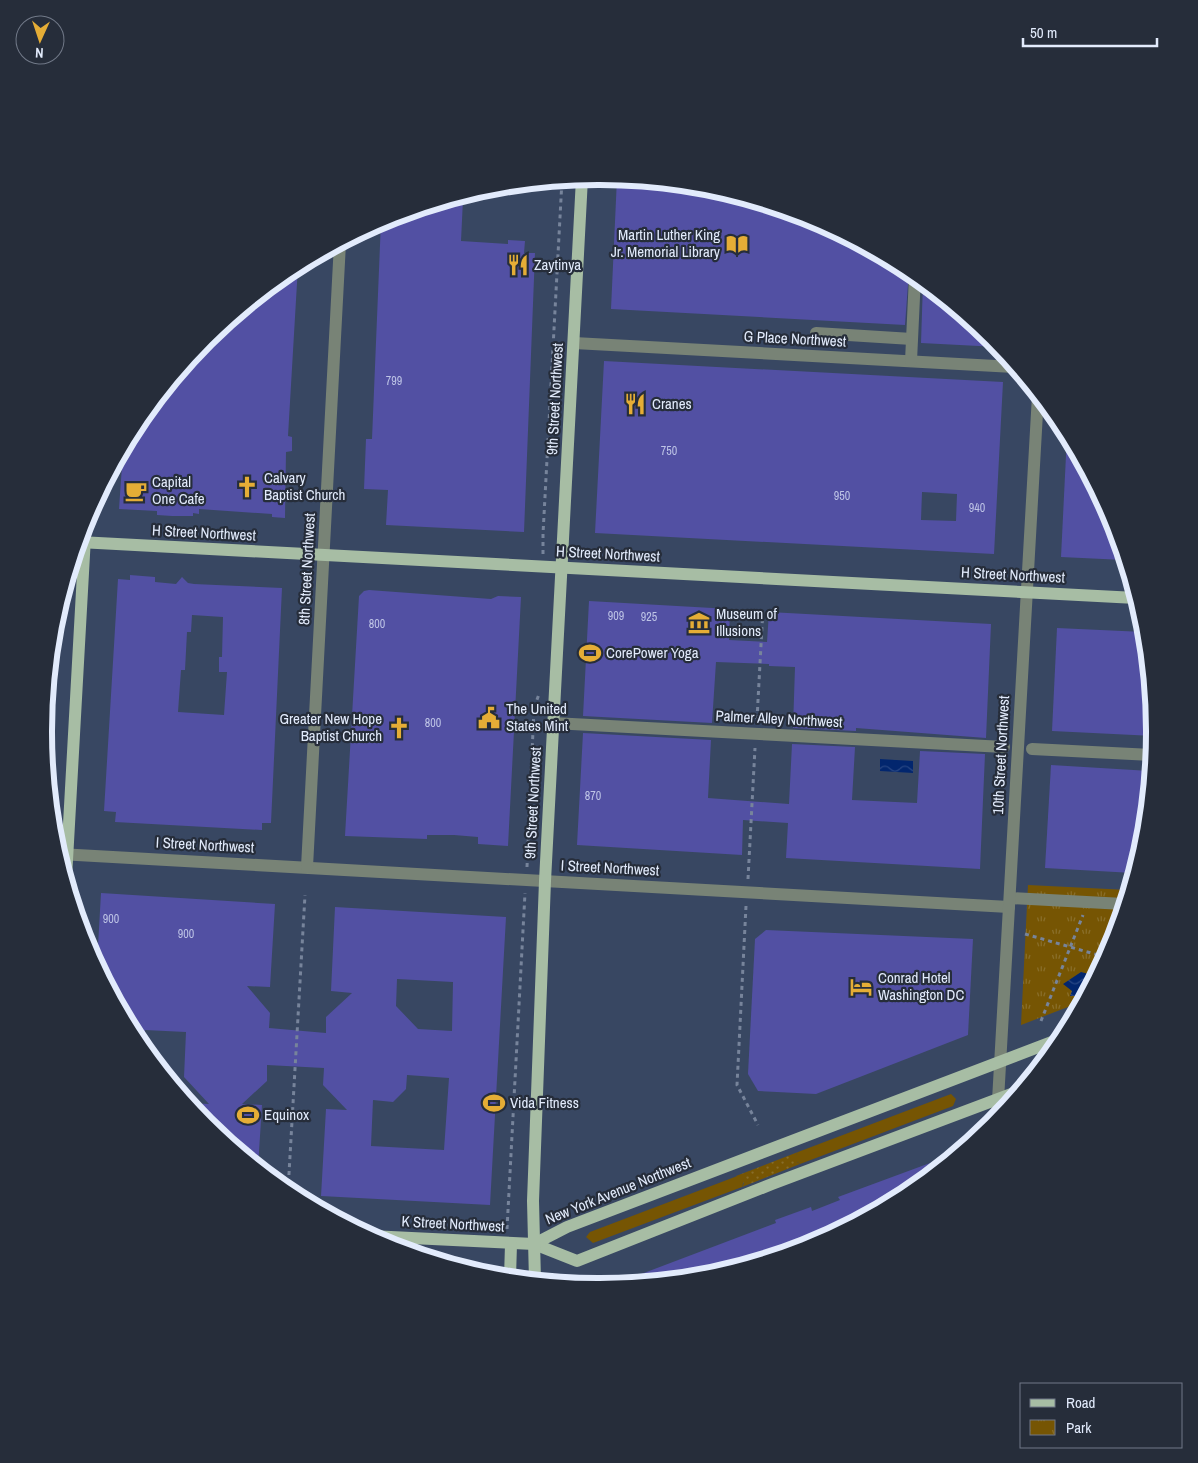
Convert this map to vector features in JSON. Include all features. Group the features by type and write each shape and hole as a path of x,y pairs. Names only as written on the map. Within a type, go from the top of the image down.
{"main road":[{"name":"9th Street Northwest","path":"535,1274 534,1244 545,881 582,185"},
{"name":"H Street Northwest","path":"87,542 1129,598"},
{"path":"64,841 81,559"},
{"name":"New York Avenue Northwest","path":"534,1244 567,1227 1047,1043"},
{"name":"New York Avenue Northwest","path":"534,1244 577,1262 772,1184 1006,1096"},
{"name":"K Street Northwest","path":"393,1237 534,1244"},
{"path":"510,1270 511,1244"}],"street":[{"name":"8th Street Northwest","path":"307,868 340,251"},
{"path":"911,361 915,285"},
{"path":"816,333 912,338"},
{"name":"G Place Northwest","path":"574,343 1006,367"},
{"name":"10th Street Northwest","path":"998,1105 1037,405"},
{"name":"Palmer Alley Northwest","path":"553,723 1004,747"},
{"path":"1032,749 1145,755"},
{"name":"I Street Northwest","path":"67,854 545,881 1010,902 1117,904"}],"path":[{"path":"542,534 562,186"},
{"path":"528,853 534,708 542,686"},
{"path":"289,1181 305,895"},
{"path":"747,900 737,1085 758,1125"},
{"path":"1041,1021 1088,902"},
{"path":"508,1202 524,907"},
{"path":"1025,934 1098,955"}],"green space":[{"path":"1028,885 1122,890 1104,941 1072,1006 1021,1025"},
{"path":"951,1094 956,1099 953,1106 800,1164 796,1161 798,1152"},
{"path":"798,1152 796,1155 797,1162 800,1164 742,1187 744,1183 736,1176"},
{"path":"740,1175 744,1180 742,1187 593,1243 586,1237 590,1232"}],"water":[{"path":"880,759 913,761 913,773 880,771"},
{"path":"1081,972 1089,974 1077,996 1070,996 1072,991 1063,984"}],"building":[{"name":"Martin Luther King Jr. Memorial Library","path":"617,185 670,190 706,196 775,214 841,241 908,281 905,325 611,309"},
{"path":"463,203 461,241 508,244 508,240 525,241 524,253 535,253 524,532 386,525 388,490 364,489 366,439 372,439 381,231 423,214"},
{"path":"297,276 288,436 292,437 292,451 286,452 285,518 272,517 272,514 199,509 199,514 193,513 193,516 172,516 157,515 157,511 119,509 122,466 165,399 213,345 266,298"},
{"path":"923,291 986,346 921,343"},
{"path":"604,361 1003,382 994,554 595,533","holes":["922,492 957,494 956,521 921,520"]},
{"path":"1066,449 1104,522 1117,560 1061,557"},
{"path":"130,575 155,577 155,582 176,584 182,577 188,583 194,584 282,588 271,823 262,823 262,830 115,822 116,812 104,811 118,579 130,580","holes":["192,615 223,617 222,657 219,657 219,672 227,672 224,715 178,712 181,670 185,670 187,632 191,632"]},
{"path":"364,591 491,599 498,596 521,597 508,846 478,844 478,837 454,835 427,835 427,839 345,836 359,596"},
{"path":"589,601 730,609 729,640 767,642 769,612 991,624 986,738 856,728 856,731 793,728 795,667 769,666 769,664 716,662 712,723 583,716"},
{"path":"1057,628 1136,632 1141,660 1146,736 1052,731"},
{"path":"583,733 711,740 708,798 789,804 792,744 855,747 852,800 917,803 920,751 985,754 980,869 786,858 788,823 743,820 742,855 577,845"},
{"path":"1051,765 1144,771 1141,803 1127,873 1045,868"},
{"path":"101,893 275,904 270,987 247,986 270,1013 269,1028 326,1033 326,1017 352,993 331,991 335,907 506,917 490,1205 321,1196 326,1109 347,1110 323,1085 324,1068 267,1065 267,1081 242,1104 262,1105 259,1159 199,1104 209,1104 184,1077 186,1032 145,1030 145,1035 126,1005 98,949","holes":["397,979 453,982 452,1031 418,1029 396,1006","407,1075 449,1078 444,1150 371,1146 373,1100 393,1102 406,1089"]},
{"name":"Conrad Hotel Washington DC","path":"766,930 973,939 968,1035 816,1094 758,1091 748,1074 755,939"},
{"path":"938,1160 903,1186 841,1222 775,1249 706,1267 633,1277 776,1223 775,1220 811,1207 812,1211 840,1200 838,1197"}],"place":[{"name":"Martin Luther King Jr. Memorial Library","path":"737,244"},
{"name":"Zaytinya","path":"518,265"},
{"name":"Cranes","path":"635,404"},
{"name":"Calvary Baptist Church","path":"247,487"},
{"name":"Capital One Cafe","path":"136,491"},
{"name":"Museum of Illusions","path":"699,623"},
{"name":"CorePower Yoga","path":"590,653"},
{"name":"The United States Mint","path":"489,718"},
{"name":"Greater New Hope Baptist Church","path":"399,728"},
{"name":"Conrad Hotel Washington DC","path":"861,987"},
{"name":"Vida Fitness","path":"494,1103"},
{"name":"Equinox","path":"248,1115"}]}
